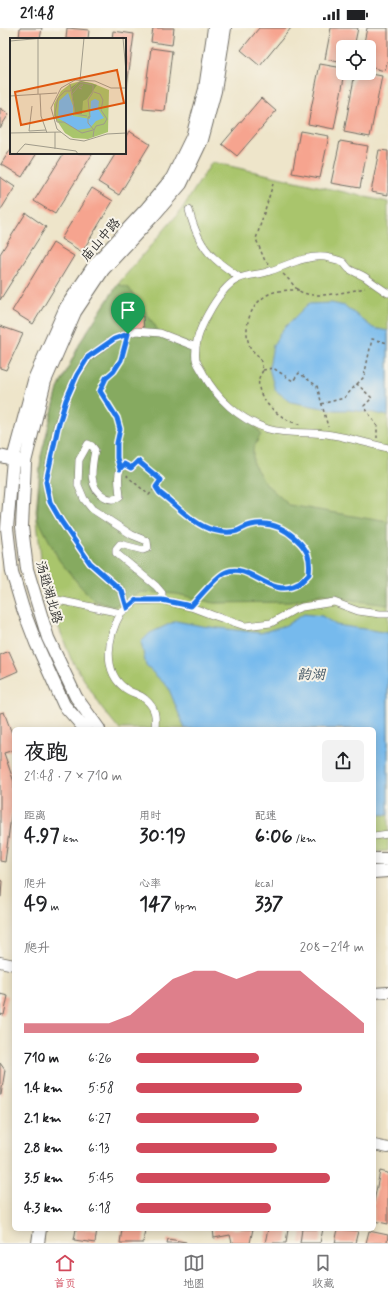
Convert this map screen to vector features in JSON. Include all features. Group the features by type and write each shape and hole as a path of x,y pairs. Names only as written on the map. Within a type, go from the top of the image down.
{"street":[{"name":"庙山中路","path":"5,474 13,459 35,377 66,307 95,264 147,208 172,178 192,137 205,89 214,28"},
{"name":"庙山中路","path":"25,462 45,381 75,312 103,270 181,184 202,140 215,91 225,28"},
{"path":"189,210 193,225 201,242 212,256 240,278"},
{"path":"388,292 375,286 365,277 350,269 342,262 326,257 308,258 270,271 240,278 232,283 218,298 202,326 197,338 196,347 196,360 212,389 234,410 251,421 269,429 288,432 330,434 388,448"},
{"path":"127,608 122,591 90,563 61,521 50,502 46,482 58,427 66,400 77,375 88,357 114,339 136,331 160,333 196,347"},
{"path":"131,468 124,464 120,469 118,478 120,496 115,499 107,499 98,494 94,486 92,476 95,450 88,444 79,460 78,485 84,499 92,509 132,535 147,541 148,548 143,550 120,544 116,549 116,553 156,586 162,593 162,600"},
{"path":"0,456 25,462"},
{"name":"汤逊湖北路","path":"25,462 22,527 27,569 48,638 76,697 98,727"},
{"path":"24,478 5,474 7,528 12,572 23,609 36,643 64,705 83,727"},
{"path":"48,598 121,613"},
{"path":"156,727 156,713 145,699 126,689 117,681 109,662 109,646 115,623 121,613 136,600 162,600 191,606 245,626 271,622 302,607 334,602 358,611 388,614"},
{"path":"376,836 388,834"},
{"path":"376,859 388,859"},
{"path":"376,872 388,871"},
{"path":"0,962 12,965"},
{"path":"376,993 388,992"},
{"path":"376,1145 388,1148"},
{"path":"38,1243 40,1231"}],"path":[{"path":"299,290 271,293 258,303 250,314 247,324 248,336 252,350 258,356 263,370 259,379 260,393 266,402 286,419 308,429 311,433"},
{"path":"120,469 117,458 117,443 120,429 117,418 100,391 106,378 114,371 121,360 128,334"},
{"path":"321,404 344,398 364,377 372,339 388,343"},
{"path":"263,370 273,368 293,381 299,373 317,386 330,434"},
{"path":"357,384 372,398 364,406 377,426 376,446"},
{"path":"138,461 161,480 156,487 149,495 127,476 131,468 138,461"},
{"path":"156,487 160,493 195,522 211,530 235,532 251,525 268,523 277,526 289,532 303,545 310,560 309,574 299,584 285,589 274,587 240,571 226,572 202,593 191,606"}],"green space":[{"path":"212,162 388,202 388,851 376,852 376,727 117,727 102,708 71,659 44,589 36,511 41,456 58,389 81,341 118,284 182,209"},
{"path":"118,284 129,288 160,333 196,347 196,360 212,389 251,421 261,434 253,449 253,464 266,484 289,505 388,522 388,605 322,594 290,602 214,603 177,594 141,592 113,607 94,600 81,587 59,560 37,517 41,456 58,389 81,341"}],"water":[{"path":"331,303 345,306 373,328 388,331 388,416 349,410 334,410 291,402 275,390 269,368 273,345 283,329 308,304"},
{"name":"韵湖","path":"304,614 322,616 336,625 388,633 388,815 376,814 376,727 184,727 168,687 146,666 141,642 150,633 176,621 202,626 261,633 286,625"}],"building":[{"path":"20,28 42,28 40,38 19,38"},
{"path":"67,28 89,30 88,38 66,38"},
{"path":"153,28 174,28 172,45 151,42"},
{"path":"259,28 291,28 260,66 241,50"},
{"path":"331,28 358,28 355,40 336,40 336,61 325,59"},
{"path":"367,28 388,28 388,58 385,71 376,69 376,40 364,40"},
{"path":"113,31 134,34 126,94 126,38 112,38"},
{"path":"151,48 172,51 165,111 143,109"},
{"path":"320,64 336,67 336,80 344,80 334,129 308,124"},
{"path":"376,75 382,76 370,137 344,132 354,80 376,80"},
{"path":"261,98 276,111 237,156 222,144"},
{"path":"0,108 9,114 0,128"},
{"path":"129,131 150,144 119,195 98,182 115,154 126,154 126,136"},
{"path":"300,131 329,136 320,178 292,173"},
{"path":"340,141 368,146 360,188 331,183"},
{"path":"10,150 10,154 36,154 22,177 1,164"},
{"path":"379,150 388,151 388,195 371,192"},
{"path":"63,154 92,154 55,214 34,201"},
{"path":"0,177 15,187 0,211"},
{"path":"92,188 113,201 82,252 61,239"},
{"path":"26,213 46,227 0,300 0,254"},
{"path":"53,243 74,256 33,324 12,311"},
{"path":"143,316 144,330 128,331 127,318"},
{"path":"0,326 23,334 6,370 0,368"},
{"path":"9,651 18,671 0,679 0,655"},
{"path":"4,712 12,734 12,751 4,753 12,776 12,809 5,862 0,861 0,713"},
{"path":"0,880 2,881 1,897 0,897"},
{"path":"0,994 8,996 4,1015 0,1014"},
{"path":"0,1063 5,1070 1,1095 0,1095"},
{"path":"380,1171 388,1173 388,1224 376,1221 376,1192"},
{"path":"76,1231 97,1231 95,1243 74,1240"},
{"path":"122,1231 145,1231 143,1243 120,1243"},
{"path":"213,1231 253,1231 250,1243 232,1243 230,1235 214,1238"},
{"path":"268,1231 288,1231 286,1243 265,1243"},
{"path":"302,1231 323,1231 320,1243 300,1243"},
{"path":"338,1231 358,1231 355,1243 335,1243"},
{"path":"369,1231 388,1235 387,1243 366,1243"},
{"path":"168,1239 186,1242 186,1243 167,1243"}],"route":[{"path":"128,334 121,360 114,371 106,378 100,391 117,418 120,429 117,443 117,458 120,469 124,464 131,468 138,461 144,465 161,480 156,487 160,493 195,522 211,530 235,532 251,525 268,523 289,532 303,545 310,560 309,574 299,584 285,589 274,587 240,571 226,572 202,593 191,606 162,600 136,600 127,608 122,591 90,563 77,546 50,502 46,482 51,454 66,400 77,375 88,357 114,339 128,334"}]}
